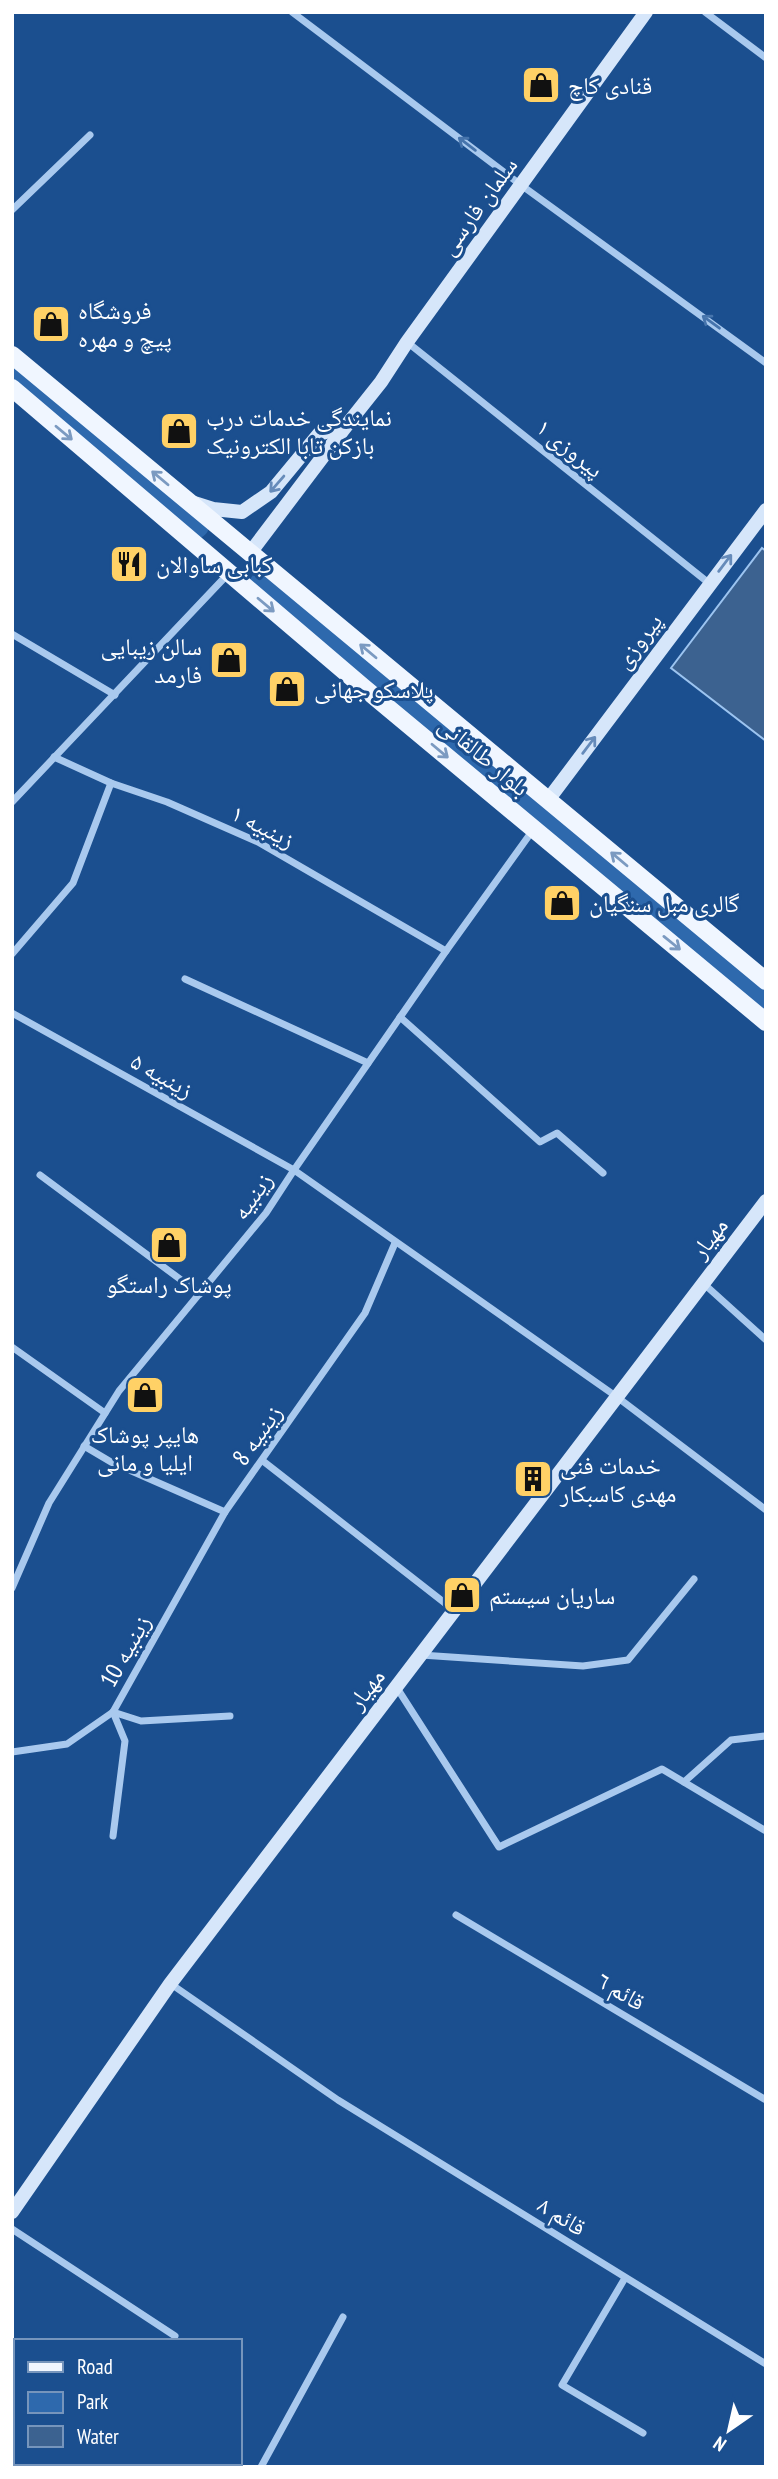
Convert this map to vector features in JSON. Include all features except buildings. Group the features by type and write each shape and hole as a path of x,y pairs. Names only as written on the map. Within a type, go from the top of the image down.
{"main road":[{"name":"بلوار طالقانی","path":"12,355 765,980"},
{"name":"بلوار طالقانی","path":"12,388 214,561 766,1022"},
{"path":"214,561 250,553"},
{"path":"744,1003 765,980"}],"street":[{"path":"292,12 522,185 766,363"},
{"name":"سلمان فارسی","path":"250,553 381,382 407,342 646,12"},
{"path":"705,12 766,58"},
{"path":"12,210 90,135"},
{"name":"پیروزی ١","path":"407,342 709,584"},
{"name":"سلمان فارسی","path":"187,501 213,509 242,512 271,492 319,434 346,426"},
{"name":"پیروزی","path":"548,800 766,510"},
{"path":"12,802 229,573"},
{"path":"12,634 115,695"},
{"name":"زینبیه ۱","path":"54,757 258,842 446,951"},
{"path":"12,954 73,883 111,783"},
{"name":"زینبیه","path":"12,1588 50,1503 119,1391 267,1213 368,1063 533,829"},
{"path":"185,979 368,1063"},
{"name":"زینبیه ۵","path":"12,1013 294,1170 617,1396 766,1510"},
{"path":"400,1017 540,1142 557,1133 603,1172"},
{"path":"40,1175 200,1294"},
{"name":"مهیار","path":"12,2212 170,1984 766,1201"},
{"name":"زینبیه 8","path":"225,1512 365,1313 395,1243"},
{"path":"703,1283 766,1340"},
{"path":"12,1348 105,1413"},
{"path":"84,1446 111,1462 225,1512"},
{"path":"263,1461 455,1611"},
{"name":"زینبیه 10","path":"12,1752 67,1744 113,1712 225,1512"},
{"path":"420,1655 583,1666 628,1660 694,1579"},
{"path":"396,1687 499,1847 662,1769 766,1831"},
{"path":"113,1712 141,1721 230,1716"},
{"path":"113,1712 125,1741 113,1836"},
{"path":"684,1782 731,1740 765,1735"},
{"name":"قائم ٦","path":"456,1915 766,2100"},
{"name":"قائم ٨","path":"170,1984 338,2100 766,2364"},
{"path":"12,2229 175,2336"},
{"path":"625,2278 562,2385 643,2433"},
{"path":"261,2467 343,2317"}],"green space":[{"path":"12,360 209,524 205,535 199,539 12,385"},
{"path":"260,571 766,988 766,1017 249,581 255,572"}],"water":[{"path":"762,548 766,551 766,741 671,668"}],"place":[{"name":"قنادی کاچ","path":"541,85"},
{"name":"فروشگاه پیچ و مهره","path":"51,324"},
{"name":"نمایندگی خدمات درب بازکن تابا الکترونیک","path":"179,431"},
{"name":"کبابی ساوالان","path":"129,564"},
{"name":"سالن زیبایی فارمد","path":"229,660"},
{"name":"پلاسکو جهانی","path":"287,689"},
{"name":"گالری مبل سنگیان","path":"562,903"},
{"name":"پوشاک راستگو","path":"169,1245"},
{"name":"هایپر پوشاک ایلیا و مانی","path":"145,1395"},
{"name":"خدمات فنی مهدی کاسبکار","path":"533,1479"},
{"name":"ساریان سیستم","path":"462,1595"}]}
